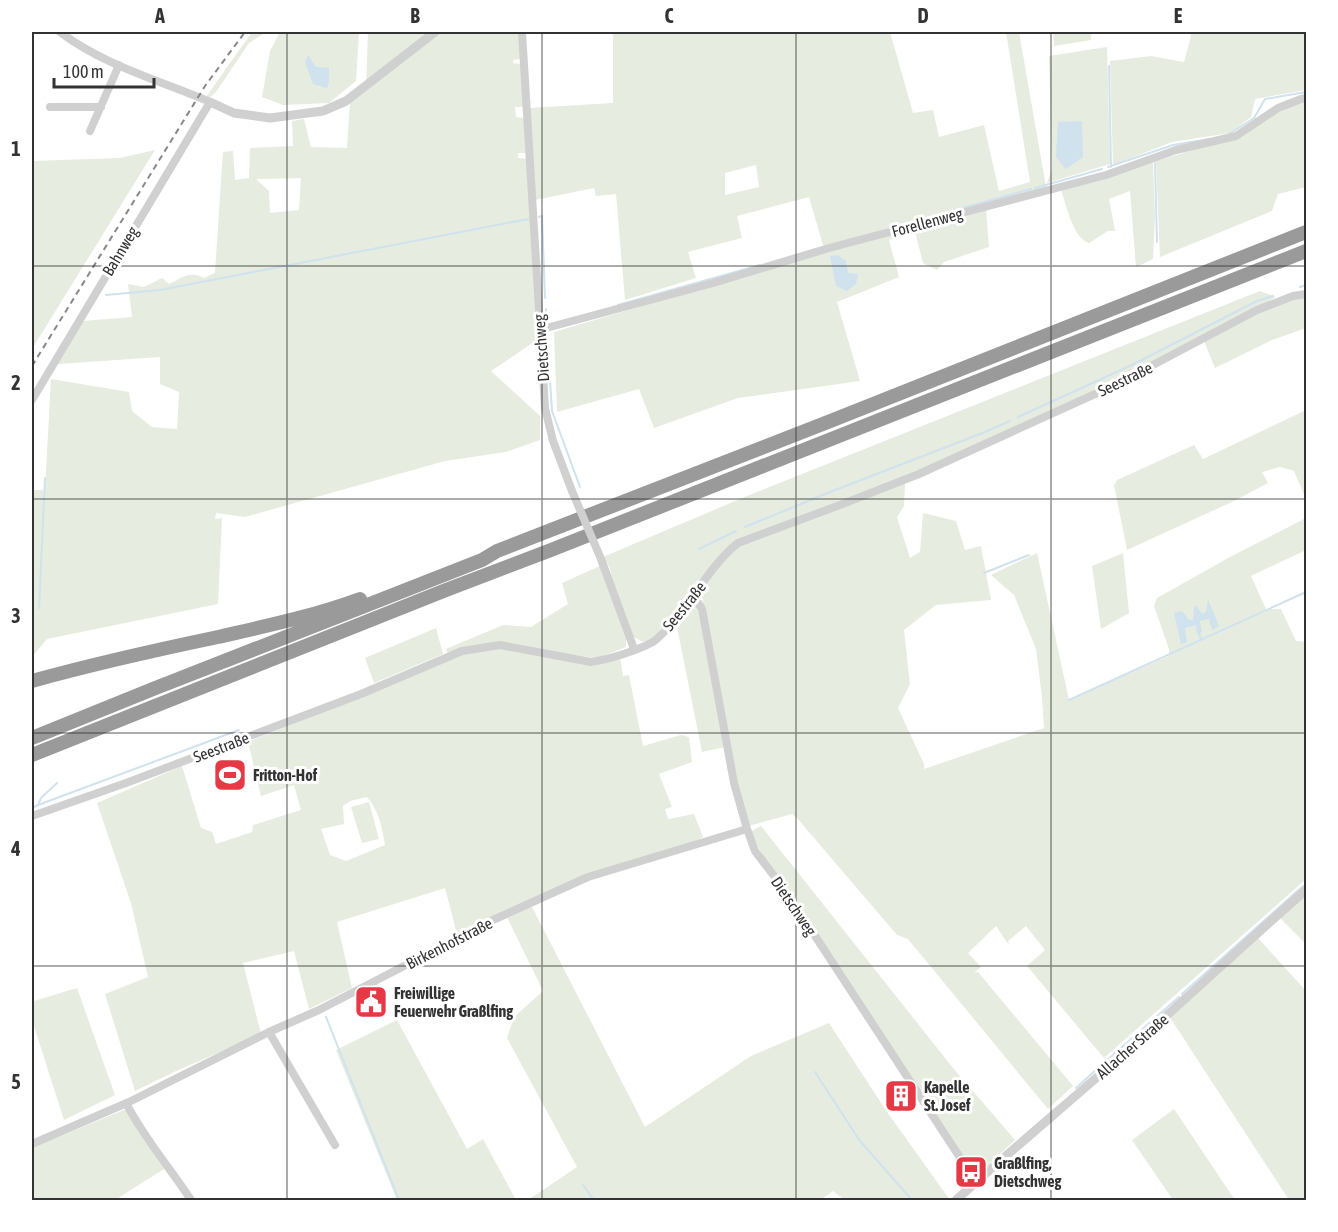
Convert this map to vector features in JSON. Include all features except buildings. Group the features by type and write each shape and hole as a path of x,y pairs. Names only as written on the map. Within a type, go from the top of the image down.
{"highway":[{"path":"32,738 482,560 497,551 1306,232"},
{"path":"32,755 1306,251"},
{"path":"32,681 82,667 306,616 346,604 479,554 497,551"}],"street":[{"path":"60,32 119,65 234,113 270,118 323,111 346,101 435,32"},
{"name":"Dietschweg","path":"522,32 545,408 553,441 601,559 634,649"},
{"path":"90,131 119,65"},
{"name":"Forellenweg","path":"539,330 829,248 1106,175 1176,150 1236,135 1278,108 1306,98"},
{"name":"Bahnweg","path":"32,400 210,102"},
{"path":"51,107 101,107"},
{"name":"Seestraße","path":"32,816 361,694 462,651 500,645 591,662 605,660 634,649 653,641 665,632 725,553 738,543 919,474 1117,384 1257,310 1293,296 1306,294"},
{"name":"Dietschweg","path":"694,596 702,609 734,783 755,851 787,893 976,1182"},
{"name":"Birkenhofstraße","path":"32,1144 126,1103 318,1010 493,920 588,878 747,829"},
{"name":"Allacher Straße","path":"956,1200 1306,890"},
{"path":"269,1032 335,1145"},
{"path":"126,1103 139,1127 191,1200"}],"shaded area":[{"path":"252,32 266,32 249,43 216,92 209,98 206,97"},
{"path":"280,32 359,32 356,81 329,103 283,105 262,97 270,51"},
{"path":"368,32 519,32 521,59 513,60 513,63 521,64 524,107 515,107 516,117 524,118 527,153 518,153 518,158 528,159 537,340 491,371 540,416 540,440 506,452 445,461 245,517 216,513 215,519 222,518 218,604 47,639 32,657 32,490 43,490 44,508 51,379 129,392 132,411 152,427 177,429 179,392 160,384 160,357 58,364 83,321 132,317 128,284 144,287 162,278 169,284 186,276 195,275 204,278 215,273 223,152 233,151 235,180 249,178 250,148 293,146 292,121 304,119 311,147 347,148 350,103 366,89","holes":["301,178 299,210 270,213 269,191 256,179"]},
{"path":"613,32 890,32 913,113 933,110 939,137 984,125 999,191 1030,182 1006,32 1019,32 1046,187 986,209 989,247 944,262 937,270 923,263 916,235 911,234 889,240 899,277 837,302 860,381 738,398 654,428 639,389 557,412 554,332 825,252 809,197 737,216 742,238 688,252 696,278 625,300 616,194 596,196 594,188 535,200 529,108 613,103","holes":["756,165 759,187 725,195 725,173"]},
{"path":"1053,32 1091,32 1091,40 1054,46"},
{"path":"1191,32 1306,32 1306,90 1255,99 1251,117 1230,133 1172,142 1113,165 1110,61 1151,56 1184,62"},
{"path":"1107,47 1110,164 1047,183 1052,169 1049,56"},
{"path":"1306,101 1306,187 1278,194 1272,211 1160,257 1156,161 1238,137 1278,110"},
{"path":"155,150 32,349 32,161 120,158"},
{"path":"1153,162 1155,216 1153,259 1136,267 1130,191 1109,199 1115,231 1108,231 1089,243 1083,240 1074,228 1061,190"},
{"path":"1260,291 1276,297 1133,372 926,467 735,541 654,639 644,642 633,637 612,581 610,568 603,557 747,496"},
{"path":"1306,297 1306,328 1272,340 1215,368 1204,341 1266,308"},
{"path":"1306,410 1306,499 1294,471 1280,467 1262,472 1268,483 1127,550 1114,485 1117,480 1194,445 1203,459"},
{"path":"905,483 904,506 897,517 910,558 920,552 923,513 956,521 965,550 981,546 991,600 936,605 904,630 910,684 898,708 924,764 924,769 1044,728 1036,649 1014,595 991,575 1037,553 1069,700 1169,656 1169,649 1154,606 1157,598 1306,518 1306,550 1251,576 1266,609 1281,609 1296,641 1306,642 1306,879 1104,1058 1027,966 1045,950 1026,926 1008,941 1009,945 996,926 968,953 981,967 974,973 978,972 1073,1086 1048,1109 908,939 897,935 797,818 792,814 749,826 737,782 701,586 738,544"},
{"path":"1123,553 1129,613 1101,629 1092,566"},
{"path":"600,566 626,639 626,647 598,658 545,652 589,662 620,657 623,676 629,675 643,746 681,735 689,737 692,762 659,774 672,807 665,809 668,819 694,814 703,837 688,845 588,875 457,934 445,888 337,922 352,988 309,1009 294,951 243,963 261,1034 135,1091 105,994 148,977 131,903 97,803 182,766 201,828 212,832 216,844 252,832 253,825 301,810 294,785 261,796 248,742 450,660 446,649 503,625 531,627 568,604 562,583","holes":["367,797 379,820 385,845 346,861 330,855 321,829 344,824 343,806 350,801"]},
{"path":"689,604 696,604 699,611 725,747 702,752 676,622"},
{"path":"436,628 443,654 374,683 365,658"},
{"path":"369,802 379,839 362,843 351,807"},
{"path":"761,826 953,1068 1015,1140 976,1176 762,854 750,832"},
{"path":"1306,895 1306,944 1280,918"},
{"path":"531,905 645,1127 751,1056 829,1023 885,1109 950,1200 845,1200 833,1191 820,1200 528,1200 577,1167 507,1038 514,1017 543,991 507,917"},
{"path":"1258,938 1306,991 1306,1200 1289,1200 1169,1016"},
{"path":"77,988 115,1095 64,1120 33,1023 34,1001"},
{"path":"397,1020 467,1149 483,1139 516,1200 397,1200 336,1050"},
{"path":"126,1109 164,1169 115,1200 32,1200 32,1148"},
{"path":"1174,1109 1235,1200 1173,1200 1132,1140"}],"water":[{"path":"308,55 316,67 329,68 327,88 313,84 305,62"},
{"path":"1082,121 1083,157 1066,169 1056,157 1058,122"},
{"path":"838,255 846,261 848,273 858,274 856,284 847,291 836,286 830,256"},
{"path":"1208,599 1219,626 1212,630 1209,619 1200,621 1202,632 1197,634 1196,625 1185,628 1187,642 1181,644 1174,613 1182,611 1189,620 1193,620 1196,605 1202,614 1206,612"}],"waterway":[{"path":"1109,66 1111,167"},
{"path":"1229,134 1254,118 1265,99 1306,92"},
{"path":"1108,167 1173,145 1209,139"},
{"path":"1155,163 1157,242"},
{"path":"1035,188 1102,169"},
{"path":"910,223 1031,189"},
{"path":"539,217 542,216 545,298"},
{"path":"106,295 160,290 528,219"},
{"path":"618,305 760,265"},
{"path":"1300,287 1306,285"},
{"path":"1018,417 1134,364 1257,301 1273,296"},
{"path":"546,309 546,325"},
{"path":"547,334 552,411 580,487"},
{"path":"745,527 1010,421"},
{"path":"39,608 45,478"},
{"path":"699,549 736,531"},
{"path":"984,573 1029,555"},
{"path":"1069,700 1306,592"},
{"path":"1199,633 1201,640"},
{"path":"38,805 239,730"},
{"path":"32,808 38,805 41,798 57,783"},
{"path":"1182,994 1303,886"},
{"path":"1105,1062 1179,997"},
{"path":"326,1017 399,1200"},
{"path":"1076,1088 1098,1068"},
{"path":"815,1072 860,1141 912,1200"},
{"path":"583,1185 594,1200"}],"railway":[{"path":"32,366 205,86 245,32"}],"place":[{"name":"Fritton-Hof","path":"230,775"},
{"name":"Freiwillige Feuerwehr Graßlfing","path":"371,1002"},
{"name":"Kapelle St. Josef","path":"901,1096"},
{"name":"Graßlfing, Dietschweg","path":"971,1172"}]}
